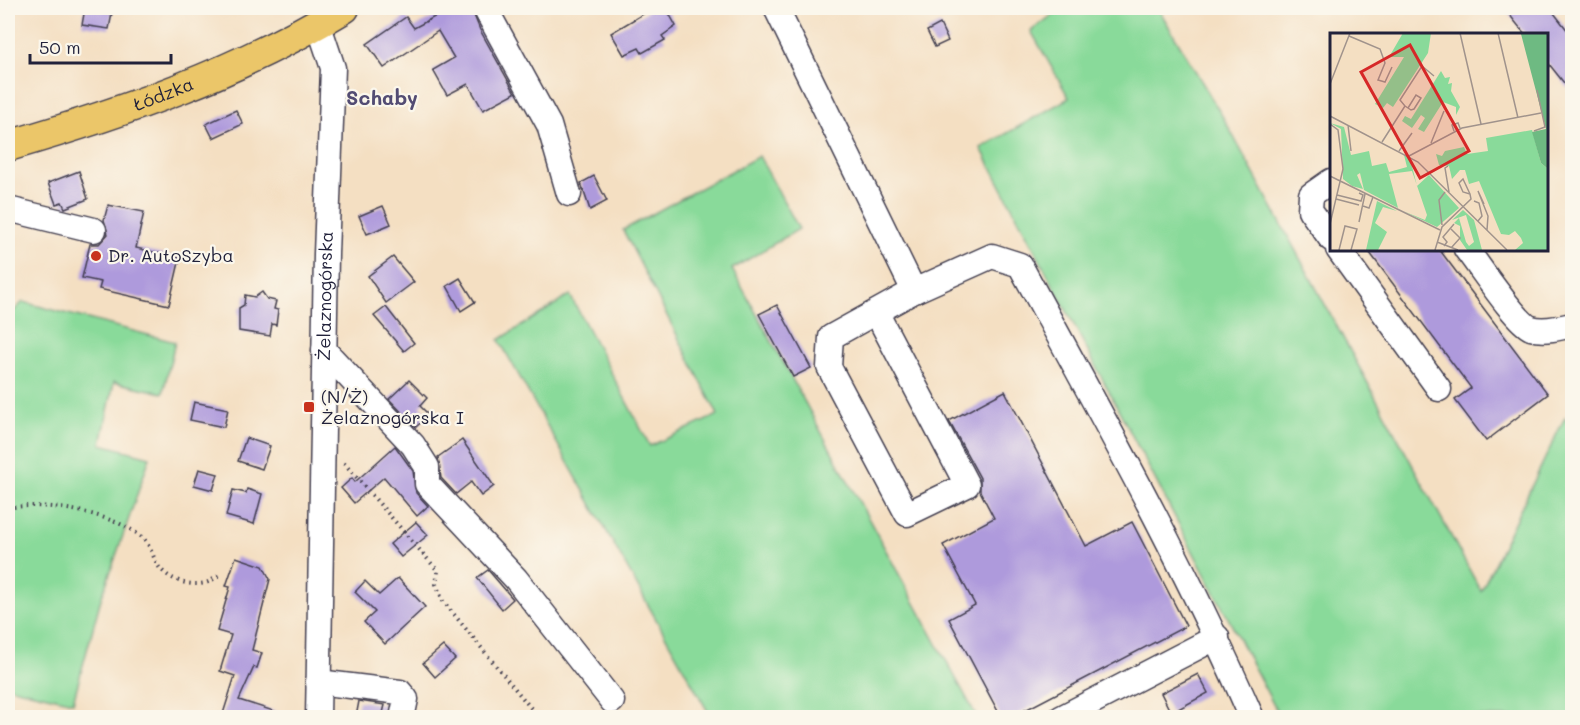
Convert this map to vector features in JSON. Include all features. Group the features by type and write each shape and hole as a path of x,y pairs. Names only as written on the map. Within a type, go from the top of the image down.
{"main road":[{"name":"Łódzka","path":"8,146 108,116 198,83 280,45 344,8"}],"street":[{"path":"485,8 549,125 569,194"},
{"path":"776,8 914,291"},
{"name":"Żelaznogórska","path":"318,23 333,68 324,350 318,717"},
{"path":"1330,182 1311,195 1310,210 1330,238"},
{"path":"8,209 94,230"},
{"path":"1339,250 1439,389"},
{"path":"1467,250 1514,313 1530,328 1552,330 1572,325"},
{"path":"876,312 967,485 907,514 829,367 831,336 914,291 992,256 1020,265 1149,504 1217,637 1252,717"},
{"path":"324,350 413,445 427,467 427,484 516,579 612,702"},
{"path":"1061,717 1217,637"},
{"path":"318,682 400,692 406,699 402,717"}],"path":[{"path":"323,441 438,571 436,584 443,601 539,717"},
{"path":"8,508 39,506 93,514 115,522 144,540 161,570 172,579 194,585 208,583 221,575"}],"green space":[{"path":"1062,8 1158,8 1224,119 1481,591 1565,417 1572,429 1572,717 1280,717 981,148 1069,98 1031,31"},
{"path":"759,156 799,229 732,269 977,717 711,717 499,340 570,295 650,446 718,415 623,230"},
{"path":"23,302 175,342 163,393 114,382 101,444 150,457 100,602 73,702 8,687 8,316"}],"building":[{"path":"85,8 113,8 109,29 82,25"},
{"path":"451,8 471,8 480,30 515,93 483,110 468,84 447,95 433,70 454,58 438,31 384,68 367,44 406,17 414,28"},
{"path":"653,8 666,8 676,26 662,36 665,40 642,53 639,48 624,55 611,33"},
{"path":"1504,8 1550,8 1572,36 1572,93 1547,62 1547,33 1524,33"},
{"path":"940,24 948,41 935,47 927,31"},
{"path":"236,110 243,124 213,138 206,124"},
{"path":"79,171 88,199 65,208 62,202 56,204 48,183"},
{"path":"594,176 607,201 590,210 581,183"},
{"path":"108,205 144,212 136,248 180,258 169,305 99,289 101,282 82,278 90,244 99,244 108,234 104,220"},
{"path":"383,206 391,224 367,234 359,216"},
{"path":"1368,250 1440,250 1548,394 1486,441 1455,400 1471,388"},
{"path":"393,257 414,282 386,303 368,276"},
{"path":"460,278 475,302 461,311 447,286"},
{"path":"262,292 267,299 276,301 274,309 278,310 276,325 272,324 270,336 239,331 239,308 244,305 245,295 255,297"},
{"path":"777,305 811,368 793,377 759,314"},
{"path":"386,307 414,343 404,351 374,316"},
{"path":"409,380 427,398 420,406 429,415 416,427 389,399"},
{"path":"1005,391 1086,546 1132,522 1186,626 1012,717 1001,717 949,619 975,605 943,545 994,518 980,491 980,478 949,421"},
{"path":"194,402 228,409 224,427 190,420"},
{"path":"246,438 270,446 262,469 238,461"},
{"path":"462,440 494,486 481,496 471,482 456,494 441,478 438,457"},
{"path":"395,446 413,471 416,493 428,506 417,516 384,477 354,503 341,488 352,478 355,482"},
{"path":"199,469 218,474 213,490 194,485"},
{"path":"247,489 262,494 254,524 226,516 233,490 246,493"},
{"path":"416,522 428,535 401,557 390,544"},
{"path":"236,557 263,566 270,579 252,650 262,653 257,668 254,667 239,700 283,714 283,717 222,717 235,676 220,671 231,635 217,631 230,587 226,586"},
{"path":"488,570 513,599 502,609 477,578"},
{"path":"398,578 425,607 385,644 364,622 375,612 355,592 365,581 379,595"},
{"path":"443,646 455,659 435,677 423,663"},
{"path":"1198,674 1208,693 1171,713 1161,693"},
{"path":"359,701 385,705 382,717 356,717"}],"place":[{"name":"Dr. AutoSzyba","path":"96,256"},
{"name":"(N/Ż) Żelaznogórska I","path":"309,407"}],"district":[{"name":"Schaby","path":"382,98"}]}
